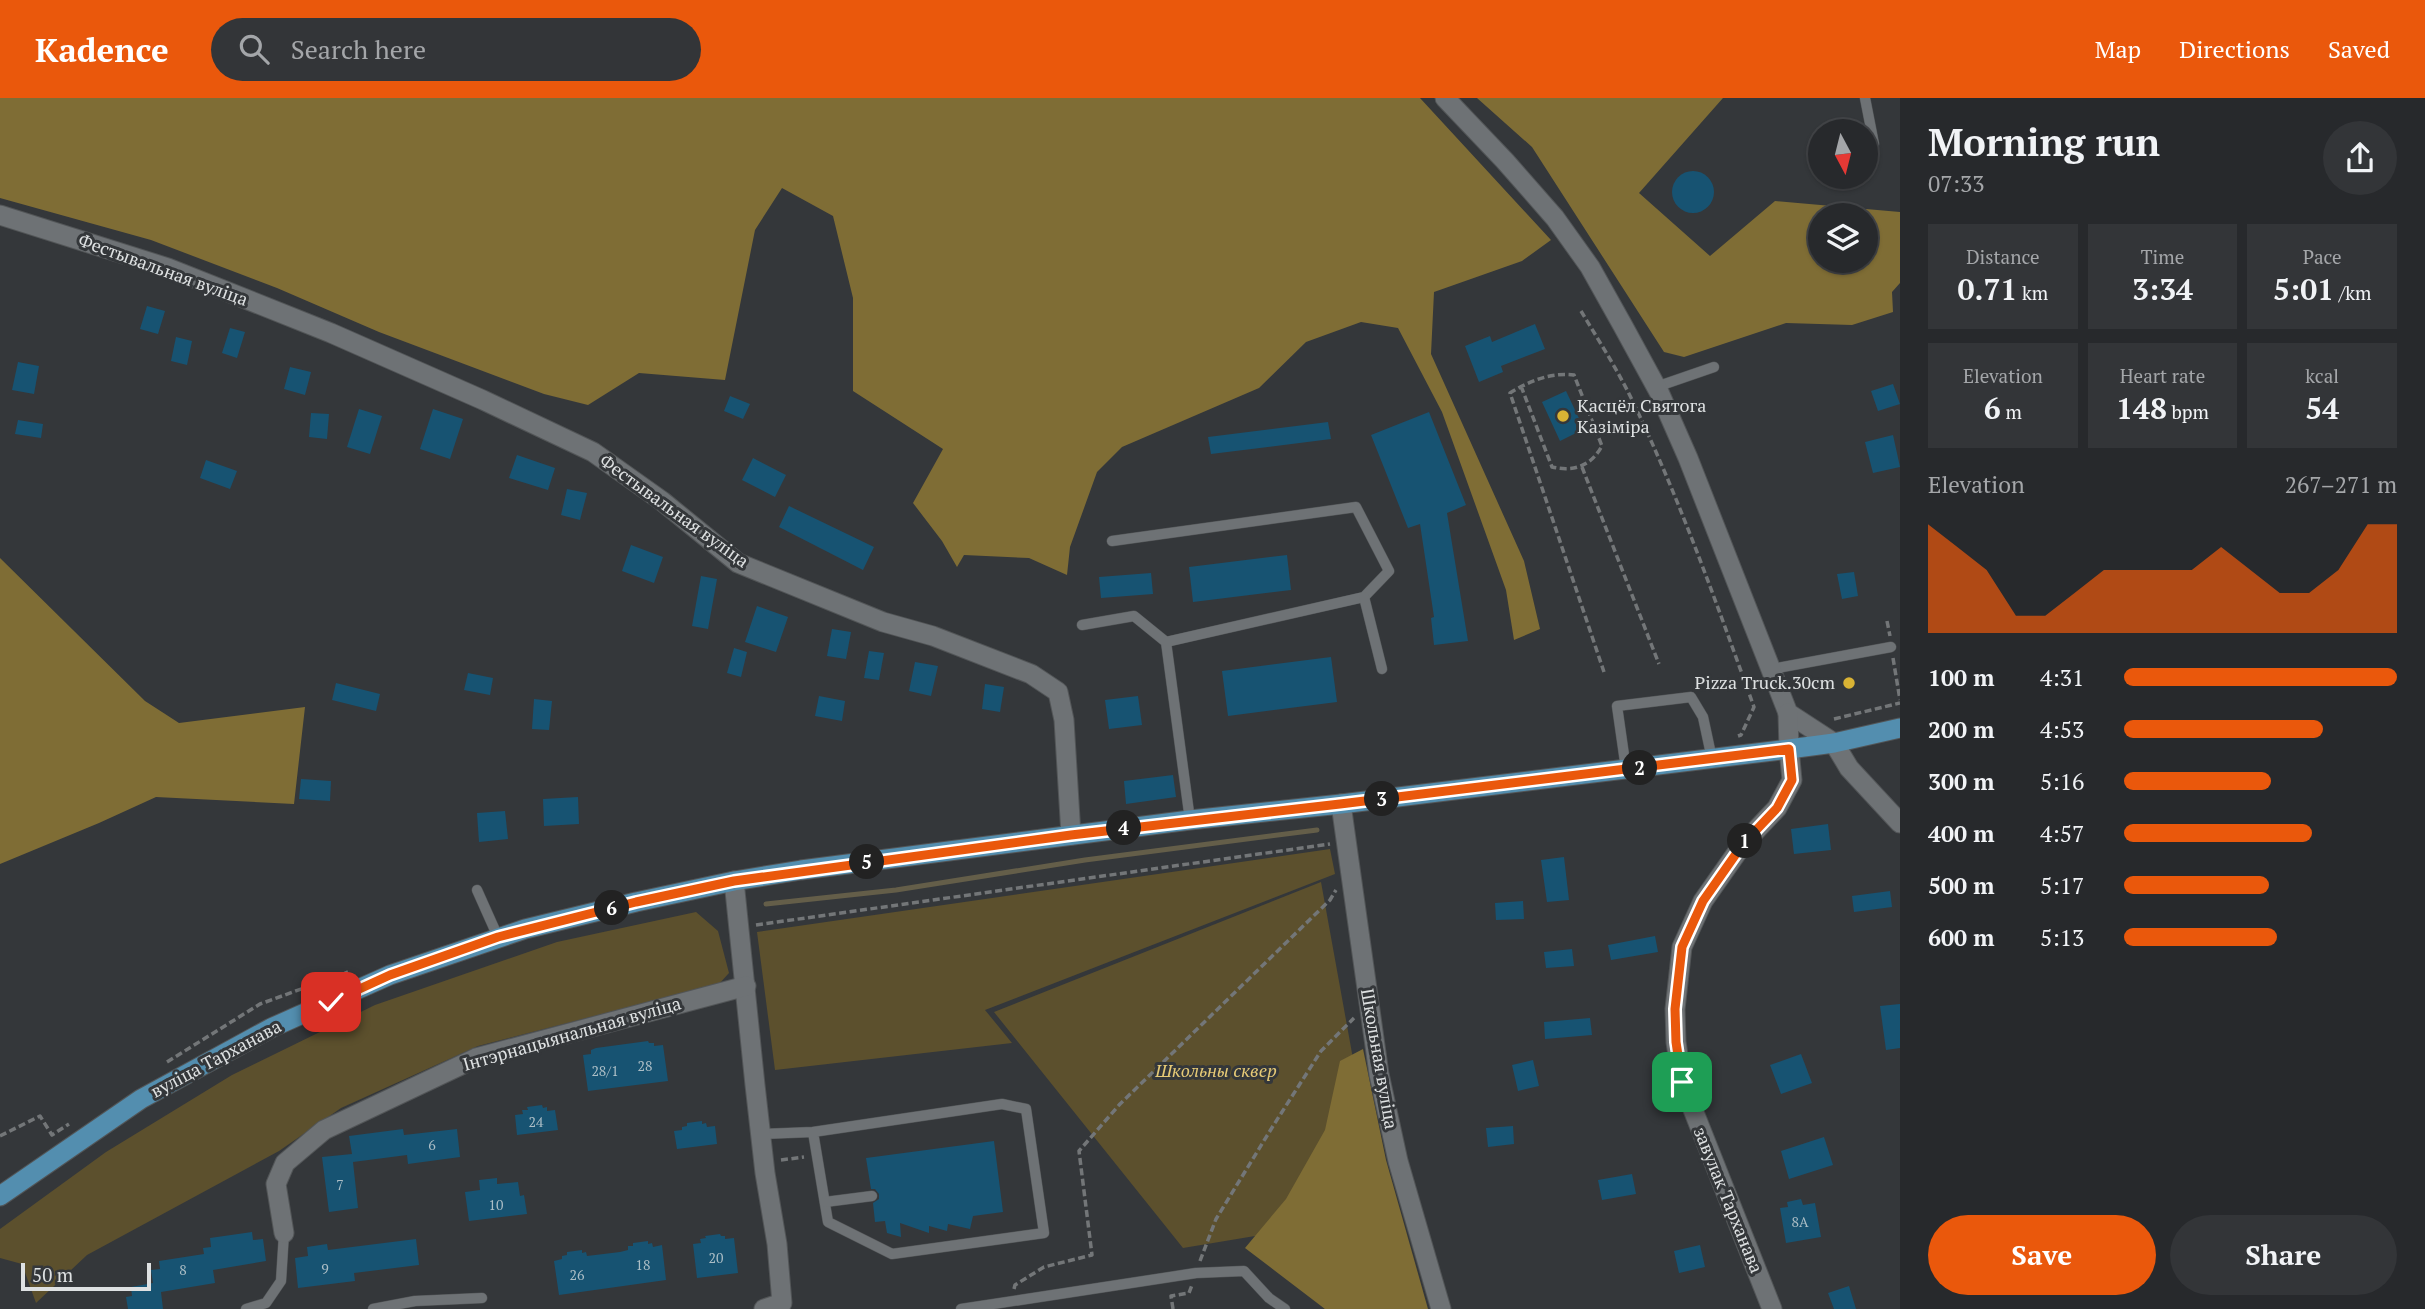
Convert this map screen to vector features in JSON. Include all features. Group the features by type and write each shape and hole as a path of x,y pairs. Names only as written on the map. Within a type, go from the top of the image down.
{"main road":[{"name":"вуліца Тарханава","path":"0,1196 141,1099 271,1028 390,975 498,937 636,902 734,881 1071,835 1626,769 1710,750 1789,749 1834,743 1900,728"}],"street":[{"name":"завулак Тарханава","path":"1446,98 1555,218 1590,267 1656,387 1714,519 1788,713 1792,780 1777,808 1743,844 1703,901 1682,947 1675,1009 1676,1042 1682,1082 1772,1309"},
{"name":"Фестывальная вуліца","path":"0,215 169,268 331,333 483,400 593,452 662,501 738,563 883,622 933,636 1031,674 1058,692 1063,720 1071,835"},
{"path":"1788,713 1834,743 1849,768 1900,823"},
{"name":"Школьная вуліца","path":"1340,804 1379,1074 1398,1161 1441,1309"},
{"path":"734,881 755,1085 777,1244 782,1303 764,1309"},
{"name":"Інтэрнацыянальная вуліца","path":"284,1233 276,1184 285,1163 324,1130 476,1058 746,986"}],"lane":[{"path":"1866,98 1870,119"},
{"path":"1656,387 1714,367"},
{"path":"1112,541 1356,507 1390,570 1364,597 1166,642"},
{"path":"1364,597 1382,669"},
{"path":"1082,625 1134,615 1166,642 1191,820"},
{"path":"1772,669 1891,646"},
{"path":"1626,769 1617,705 1691,697 1703,717 1710,750"},
{"path":"477,890 498,937"},
{"path":"762,1134 813,1132 1002,1104 1026,1109 1044,1233 892,1254 828,1222 813,1132"},
{"path":"825,1202 872,1196"},
{"path":"246,1309 266,1303 281,1282 284,1233"},
{"path":"961,1309 1196,1273 1244,1271 1285,1309"},
{"path":"373,1309 415,1301 482,1298"},
{"path":"266,1303 277,1309"}],"path":[{"path":"1581,311 1633,401 1679,505 1754,707 1741,735 1710,750"},
{"path":"1521,386 1552,467 1566,471 1582,467 1595,458 1602,446 1574,375 1558,373 1521,386 1510,393 1604,672"},
{"path":"1582,467 1659,664"},
{"path":"1835,719 1900,703"},
{"path":"740,928 1346,842"},
{"path":"1012,1292 1015,1285 1044,1267 1092,1255 1079,1151 1120,1104 1330,900 1350,867"},
{"path":"157,1068 260,1004 350,971"},
{"path":"1173,1309 1171,1296 1189,1293 1216,1219 1273,1126 1321,1051 1368,1004"},
{"path":"0,1136 40,1116 52,1135 76,1120"},
{"path":"765,1162 817,1156"}],"green space":[{"path":"1330,849 1335,874 985,1010 1012,1043 775,1070 757,932"},
{"name":"Школьны сквер","path":"1321,882 1395,1309 1325,1309 1255,1236 1183,1248 994,1012"},
{"path":"696,912 718,931 729,973 719,984 478,1046 341,1108 279,1151 87,1255 36,1303 22,1264 0,1258 0,1229 106,1152 232,1075 375,1005 557,942"}],"shaded area":[{"path":"0,98 1420,98 1551,240 1522,261 1434,292 1431,354 1524,561 1540,629 1514,640 1506,590 1442,412 1398,328 1361,322 1306,342 1259,388 1122,447 1097,472 1070,547 1067,575 1029,558 964,555 957,567 942,541 913,503 943,449 853,391 853,298 833,216 782,188 755,230 725,380 639,373 588,405 544,394 379,332 277,288 151,240 0,198"},
{"path":"1477,98 1723,98 1639,193 1710,256 1775,201 1808,204 1808,273 1878,273 1878,210 1900,212 1900,283 1892,292 1893,312 1852,325 1786,323 1684,357 1664,352 1532,147"},
{"path":"0,558 145,701 179,723 305,707 294,804 156,797 0,864"},
{"path":"1363,1049 1386,1160 1428,1309 1325,1309 1245,1248 1286,1199 1325,1130 1340,1061"}],"building":[{"path":"1693,171 1708,177 1714,192 1708,207 1693,213 1678,207 1672,192 1678,177"},
{"path":"147,306 165,311 158,334 140,329"},
{"path":"1535,324 1545,349 1501,366 1503,372 1479,382 1465,346 1490,336 1492,342"},
{"path":"230,328 245,332 237,358 222,353"},
{"path":"176,337 192,341 187,365 171,361"},
{"path":"18,362 39,366 34,394 12,390"},
{"path":"290,367 311,372 305,395 284,389"},
{"path":"1893,384 1900,404 1878,411 1871,391"},
{"name":"Касцёл Святога Казіміра","path":"1566,391 1584,429 1560,441 1542,402"},
{"path":"730,396 750,404 743,419 724,411"},
{"path":"359,409 382,416 370,454 347,447"},
{"path":"433,409 463,419 450,459 420,449"},
{"path":"1429,412 1466,505 1447,513 1468,641 1434,645 1431,618 1434,617 1420,524 1408,528 1371,435"},
{"path":"311,413 329,414 327,439 309,437"},
{"path":"18,420 43,424 41,438 15,434"},
{"path":"1328,422 1331,439 1211,454 1208,437"},
{"path":"1893,435 1900,467 1873,473 1865,442"},
{"path":"517,455 555,468 548,490 509,478"},
{"path":"753,458 786,475 775,497 742,480"},
{"path":"206,460 237,471 230,489 200,478"},
{"path":"567,489 587,493 580,520 561,515"},
{"path":"789,506 874,547 863,570 779,527"},
{"path":"631,545 663,557 654,583 622,571"},
{"path":"1287,555 1291,590 1193,602 1189,567"},
{"path":"1854,572 1858,596 1842,599 1837,574"},
{"path":"1151,573 1153,594 1101,598 1099,577"},
{"path":"701,576 717,579 708,629 692,626"},
{"path":"757,606 788,617 776,652 745,642"},
{"path":"832,629 851,632 846,659 827,656"},
{"path":"734,648 747,652 741,677 727,673"},
{"path":"869,651 884,653 879,680 864,678"},
{"path":"1331,657 1337,702 1228,716 1222,671"},
{"path":"915,662 938,666 931,696 909,691"},
{"path":"468,673 493,678 490,695 464,690"},
{"path":"336,683 380,694 376,711 332,700"},
{"path":"985,684 1004,687 1000,712 982,709"},
{"path":"819,696 845,701 842,721 815,716"},
{"path":"1138,696 1142,725 1109,729 1105,700"},
{"path":"534,699 552,701 549,730 532,729"},
{"path":"1173,775 1176,797 1126,804 1124,781"},
{"path":"301,779 331,781 330,801 299,799"},
{"path":"578,797 579,824 544,826 543,799"},
{"path":"505,811 508,839 479,842 477,813"},
{"path":"1828,824 1831,850 1794,854 1791,829"},
{"path":"1564,857 1569,900 1547,902 1541,860"},
{"path":"1890,891 1892,907 1854,912 1852,896"},
{"path":"1523,901 1524,919 1496,920 1495,903"},
{"path":"1655,936 1658,952 1611,960 1608,945"},
{"path":"1572,949 1574,966 1546,968 1544,952"},
{"path":"1900,1004 1900,1048 1886,1050 1880,1006"},
{"path":"1590,1018 1592,1035 1545,1039 1544,1022"},
{"path":"648,1041 654,1043 654,1046 663,1045 668,1081 588,1091 583,1055 591,1054 591,1050 596,1048"},
{"path":"1801,1054 1812,1083 1781,1094 1770,1065"},
{"path":"1533,1060 1539,1086 1518,1091 1512,1065"},
{"path":"542,1105 543,1108 547,1107 547,1111 555,1110 558,1130 517,1135 515,1115 523,1114 522,1110 528,1110 527,1107"},
{"path":"702,1121 707,1127 715,1126 717,1144 677,1149 674,1131 682,1130 687,1123"},
{"path":"1513,1126 1514,1144 1488,1147 1486,1128"},
{"path":"403,1129 404,1135 457,1129 460,1157 408,1164 407,1155 353,1162 358,1208 329,1212 322,1157 352,1154 349,1136"},
{"path":"1824,1137 1833,1165 1789,1179 1781,1151"},
{"path":"994,1141 1003,1212 973,1216 970,1229 948,1224 947,1231 929,1226 929,1233 900,1223 901,1237 887,1233 885,1221 875,1222 873,1203 879,1199 879,1194 875,1189 871,1189 866,1158"},
{"path":"1632,1174 1636,1194 1602,1200 1598,1180"},
{"path":"497,1178 497,1184 518,1182 520,1196 524,1195 527,1214 469,1221 465,1192 480,1190 479,1180"},
{"path":"1801,1199 1803,1205 1815,1203 1821,1237 1786,1243 1780,1208 1788,1207 1787,1202"},
{"path":"252,1232 253,1240 263,1239 266,1261 213,1270 215,1283 161,1292 163,1309 128,1309 126,1297 132,1296 131,1287 153,1283 151,1270 160,1269 159,1261 204,1254 203,1248 211,1247 210,1238"},
{"path":"705,1236 725,1236 725,1239 734,1238 738,1273 697,1278 693,1244 701,1243 700,1239 706,1238"},
{"path":"416,1239 419,1265 354,1273 355,1281 298,1288 295,1258 308,1256 307,1247 327,1244 328,1250"},
{"path":"648,1241 653,1247 662,1245 666,1280 559,1295 554,1261 562,1259 567,1252 582,1250 587,1256 620,1252 628,1250 628,1246 633,1246 633,1243"},
{"path":"1700,1245 1705,1267 1679,1273 1674,1251"},
{"path":"1849,1286 1856,1309 1834,1309 1828,1293"}],"waterway":[{"path":"766,904 896,890 1085,860 1317,830"}],"place":[{"name":"Касцёл Святога Казіміра","path":"1563,416"},
{"name":"Pizza Truck.30cm","path":"1849,683"}],"route":[{"path":"331,1002 390,975 498,937 636,902 734,881 1071,835 1789,749 1792,780 1777,808 1743,844 1703,901 1682,947 1675,1009 1676,1042 1682,1082"}]}
